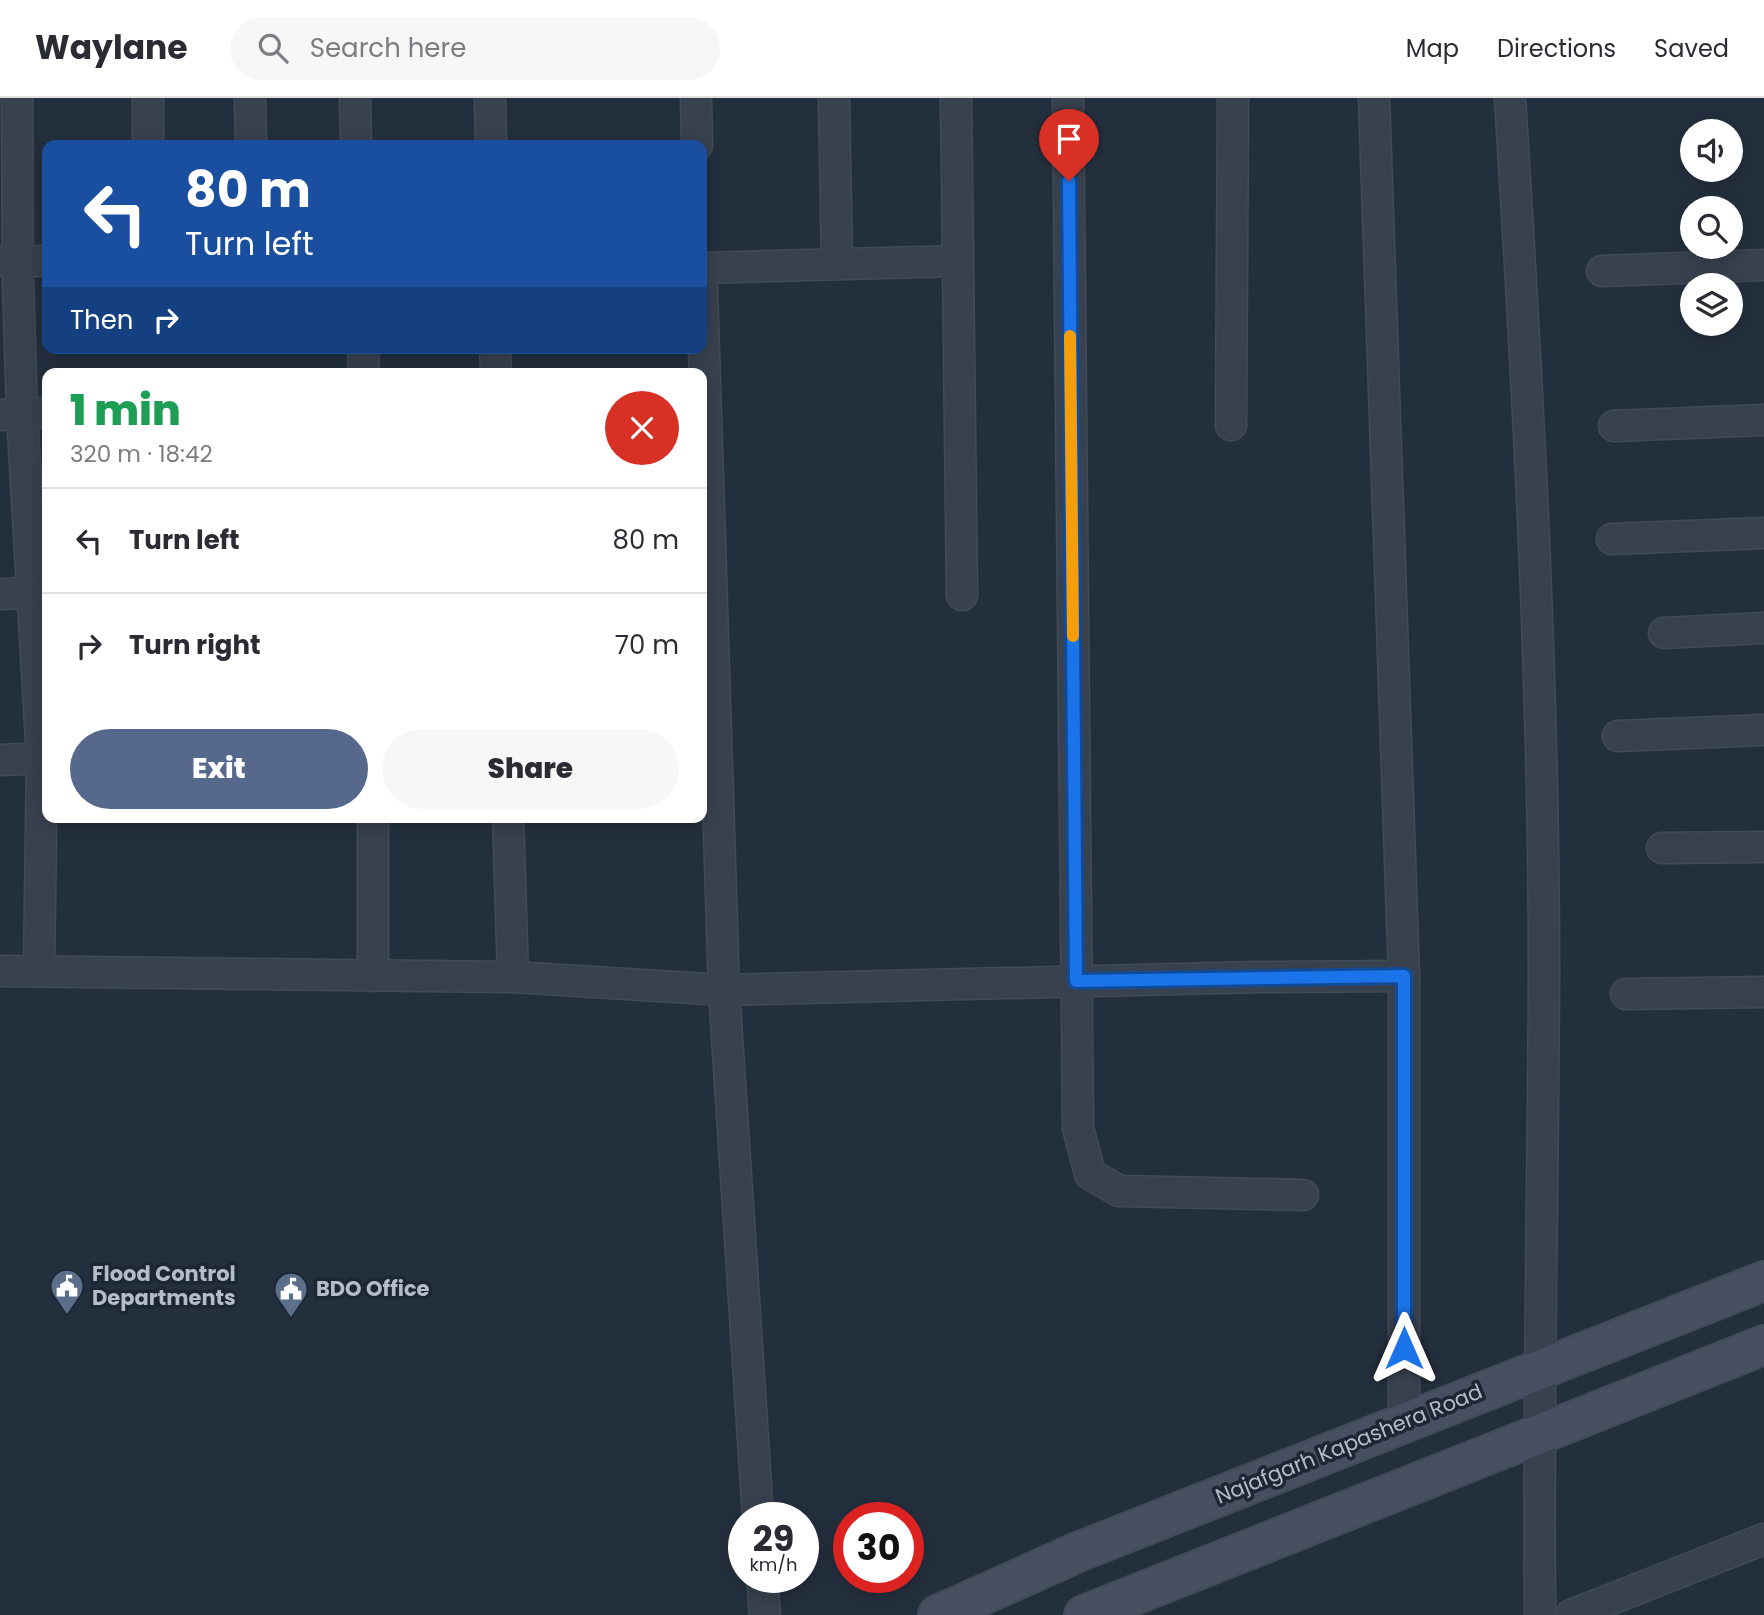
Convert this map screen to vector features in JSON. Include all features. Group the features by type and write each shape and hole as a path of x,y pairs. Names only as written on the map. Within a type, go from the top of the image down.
{"main road":[{"name":"Najafgarh Kapashera Road","path":"938,1615 1078,1552 1764,1281"},
{"path":"1084,1615 1764,1345"}],"street":[{"path":"17,98 9,261 40,593 42,659"},
{"path":"148,98 148,140"},
{"path":"250,98 251,140"},
{"path":"355,98 356,140"},
{"path":"490,98 491,140"},
{"path":"696,98 697,140"},
{"path":"834,98 837,264"},
{"path":"956,98 962,595"},
{"path":"1068,98 1079,1128 1090,1174 1119,1191 1303,1195"},
{"path":"1231,425 1233,98"},
{"path":"1374,98 1404,976 1404,1423"},
{"path":"1510,98 1532,459 1538,617 1544,973 1538,1433 1540,1615"},
{"path":"9,261 42,261"},
{"path":"707,268 958,261"},
{"path":"1602,271 1764,265"},
{"path":"1614,426 1764,420"},
{"path":"707,450 724,990 757,1502"},
{"path":"1612,539 1764,533"},
{"path":"0,594 40,593"},
{"path":"1664,633 1764,628"},
{"path":"1618,736 1764,730"},
{"path":"0,761 42,758"},
{"path":"39,971 43,823"},
{"path":"373,823 373,976"},
{"path":"508,823 513,977"},
{"path":"1662,848 1764,847"},
{"path":"0,971 513,977 724,990 1404,976"},
{"path":"1626,994 1764,992"},
{"path":"1571,1615 1764,1539"},
{"path":"763,1593 765,1615"}],"slow traffic":[{"path":"1070,336 1073,636"}],"place":[{"name":"Flood Control Departments","path":"67,1316"},
{"name":"BDO Office","path":"291,1319"}],"route":[{"path":"1069,181 1076,981 1404,976 1404,1348"}]}
